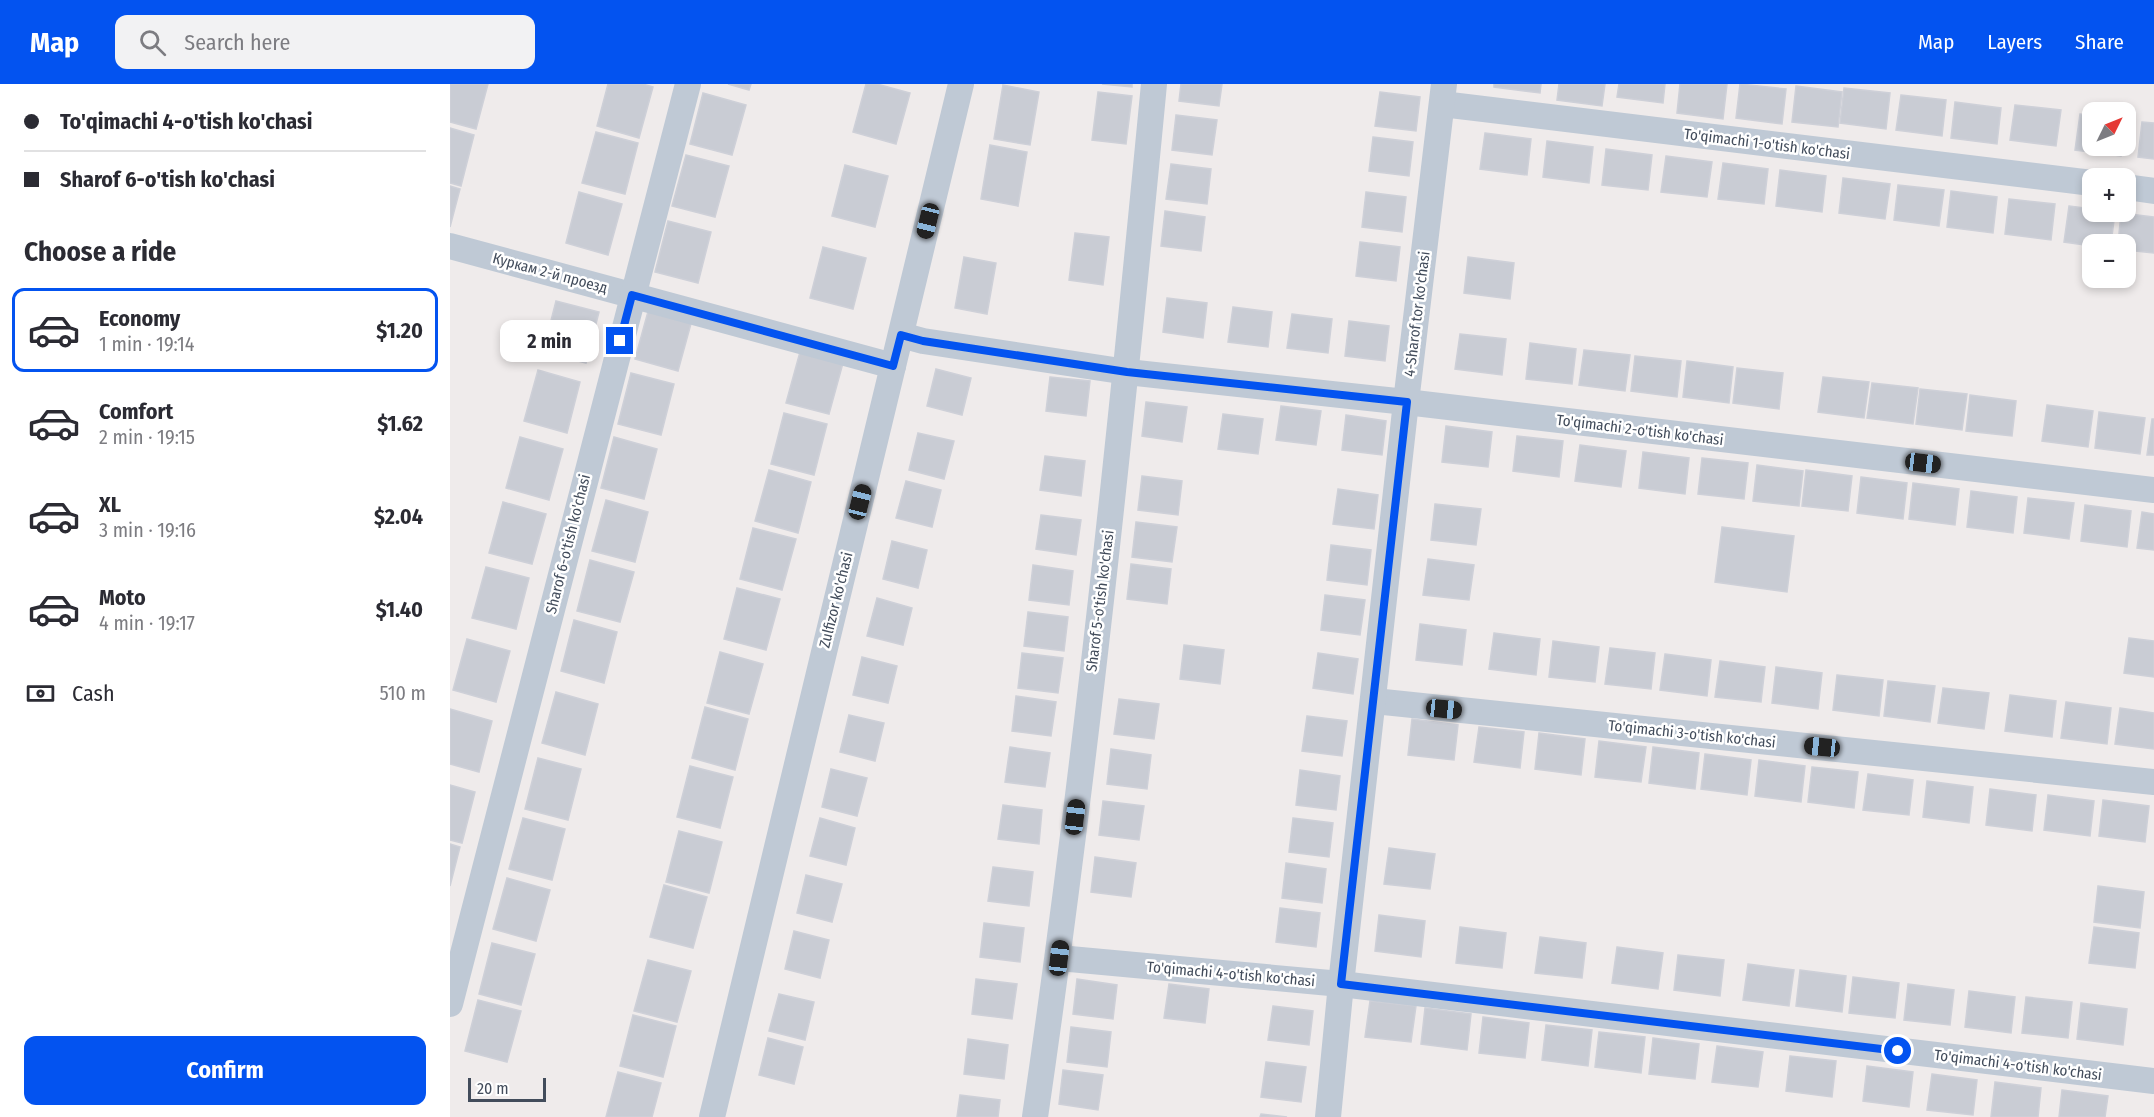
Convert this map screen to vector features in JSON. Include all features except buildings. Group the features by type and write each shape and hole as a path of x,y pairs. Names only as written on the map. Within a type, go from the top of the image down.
{"street":[{"name":"Sharof 6-o'tish ko'chasi","path":"450,1004 688,84"},
{"name":"Zulfizor ko'chasi","path":"712,1117 961,84"},
{"name":"Sharof 5-o'tish ko'chasi","path":"1035,1117 1059,958 1127,372 1154,84"},
{"name":"To'qimachi 1-o'tish ko'chasi","path":"1443,94 2082,182"},
{"name":"4-Sharof tor ko'chasi","path":"1328,1117 1341,984 1443,94"},
{"path":"2136,188 2154,191"},
{"name":"Куркам 2-й проезд","path":"450,246 893,366"},
{"path":"901,335 923,341 1127,372"},
{"name":"To'qimachi 2-o'tish ko'chasi","path":"1127,372 1407,402 2154,490"},
{"name":"To'qimachi 3-o'tish ko'chasi","path":"1374,701 2154,782"},
{"name":"To'qimachi 4-o'tish ko'chasi","path":"1059,958 1341,984 2154,1081"}],"route":[{"path":"620,341 632,295 893,366 901,335 923,341 1127,372 1407,402 1341,984 1898,1051"}]}
